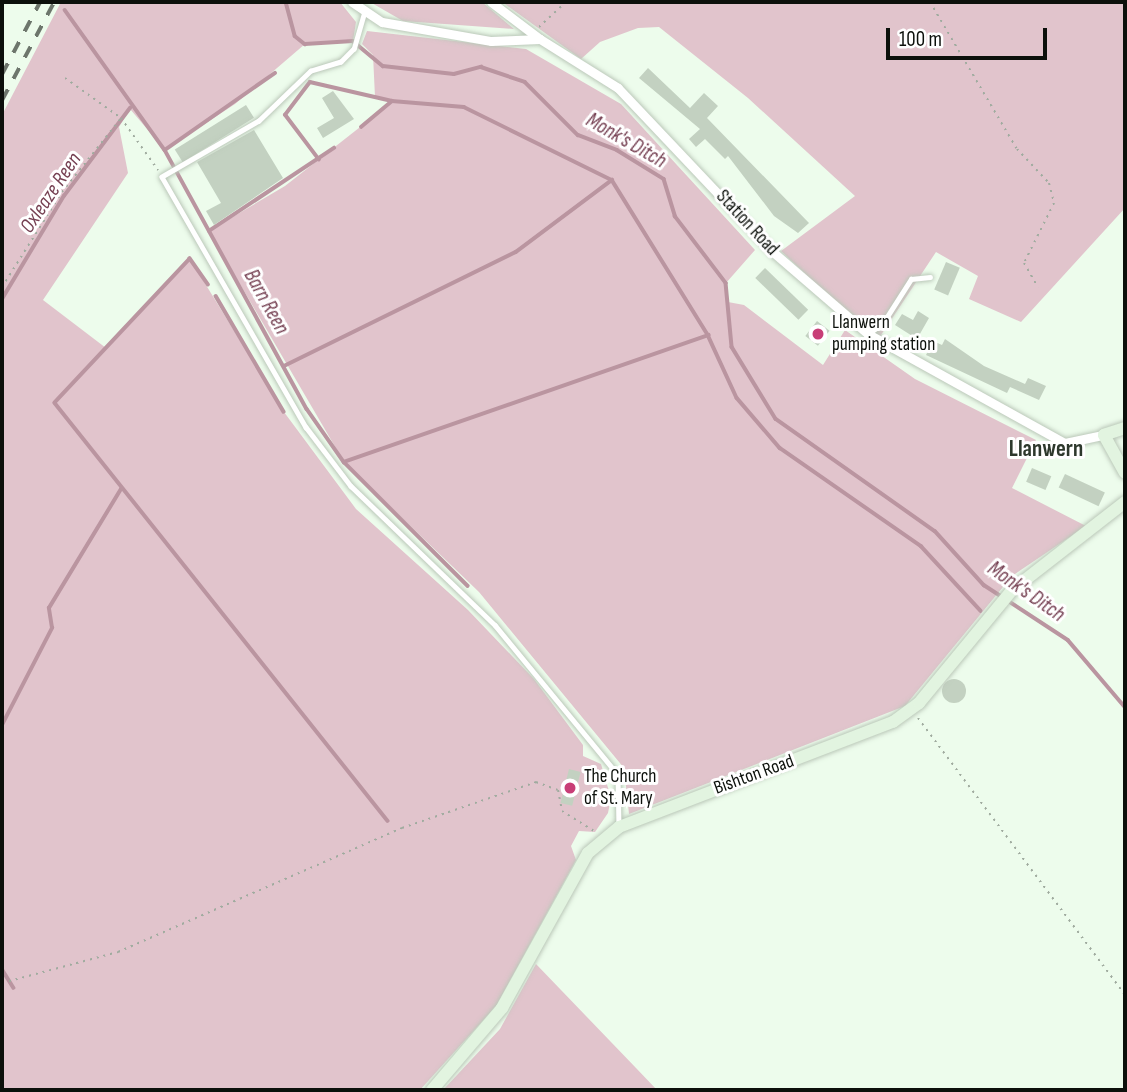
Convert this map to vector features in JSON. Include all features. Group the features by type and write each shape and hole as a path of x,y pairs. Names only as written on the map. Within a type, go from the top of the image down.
{"street":[{"path":"352,2 364,15 491,41 536,36"},
{"name":"Station Road","path":"491,2 536,36 618,88 773,252 868,334 1054,438 1085,443 1104,435"},
{"path":"1125,428 1104,435 1125,473"},
{"name":"Bishton Road","path":"432,1090 480,1041 588,853 619,827 865,735 911,709 1012,590 1125,502"}],"lane":[{"path":"364,15 354,49 341,62 302,77 259,121 162,177 306,427 351,486 495,625 618,775 619,827"},
{"path":"868,334 883,323 911,279 930,277"}],"path":[{"path":"536,36 566,2"},
{"path":"930,2 1017,149 1049,183 1054,203 1024,262 1038,287"},
{"path":"65,78 121,118 162,177"},
{"path":"2,287 62,192 121,118"},
{"path":"911,709 1125,995"},
{"path":"3,983 118,952 402,828 536,782 558,790 562,811 595,832 600,843"}],"shaded area":[{"path":"61,2 340,2 356,22 353,41 305,44 235,104 165,150 130,109 119,127 128,173 43,300 106,348 190,259 284,412 356,509 468,610 534,679 583,745 583,756 601,764 611,798 608,813 595,832 579,831 571,846 576,860 496,1006 420,1090 2,1090 2,115"},
{"path":"370,2 482,2 514,29 403,21"},
{"path":"502,2 1125,2 1125,208 1021,322 969,299 978,276 936,252 877,341 781,251 855,196 748,98 659,27 638,28 600,42 581,59"},
{"path":"367,31 526,49 621,104 755,250 726,283 728,302 744,305 823,365 845,330 915,379 1036,440 1012,488 1086,526 1012,576 905,706 629,814 624,768 479,592 344,462 209,231 285,186 392,102 375,97 373,55 362,44"},
{"path":"536,964 657,1090 443,1090 500,1029"}],"building":[{"path":"648,68 690,108 704,93 718,106 707,118 809,223 798,233 774,216 728,156 725,159 705,139 696,147 689,139 700,129 639,78"},
{"path":"333,91 354,119 323,138 317,128 334,118 322,98"},
{"path":"246,105 254,118 183,162 175,150"},
{"path":"254,130 283,178 214,225 206,211 221,203 197,162"},
{"path":"946,262 960,268 948,295 934,290"},
{"path":"765,268 808,310 798,320 755,278"},
{"path":"918,311 929,318 917,339 895,325 902,314 913,320"},
{"name":"Llanwern pumping station","path":"817,321 830,331 818,346 805,336"},
{"path":"945,339 984,366 1025,384 1028,378 1046,386 1039,400 1010,387 1007,393 926,355 933,341 942,345"},
{"path":"1032,468 1051,476 1045,490 1026,482"},
{"path":"1065,474 1105,493 1099,506 1059,488"},
{"path":"954,679 962,683 966,691 962,699 954,703 946,699 942,691 946,683"},
{"name":"The Church of St. Mary","path":"569,769 581,772 572,806 561,803"}],"waterway":[{"name":"Monk's Ditch","path":"286,2 295,36 305,44 353,41 383,66 454,74 481,67 525,82 578,135 617,150 664,179 675,216 726,283 732,347 776,419 935,531 984,585 1068,640 1125,707"},
{"name":"Barn Reen","path":"65,10 165,150 307,409 344,462 468,586"},
{"path":"165,150 275,73"},
{"path":"319,160 285,115 310,82 392,101 464,107 612,180 708,335 737,398 780,448 921,546 981,611"},
{"path":"361,127 392,101"},
{"name":"Oxleaze Reen","path":"2,299 64,196 130,108"},
{"path":"209,231 334,148"},
{"path":"284,366 516,252 612,180"},
{"path":"208,285 190,259 55,403 388,821"},
{"path":"216,296 284,412"},
{"path":"344,462 708,335"},
{"path":"2,725 52,628 49,608 121,489"},
{"path":"2,969 14,988"}],"railway":[{"path":"2,74 40,2"},
{"path":"2,100 54,2"}],"place":[{"name":"Llanwern pumping station","path":"818,334"},
{"name":"The Church of St. Mary","path":"570,788"}],"district":[{"name":"Llanwern","path":"1046,449"}]}
